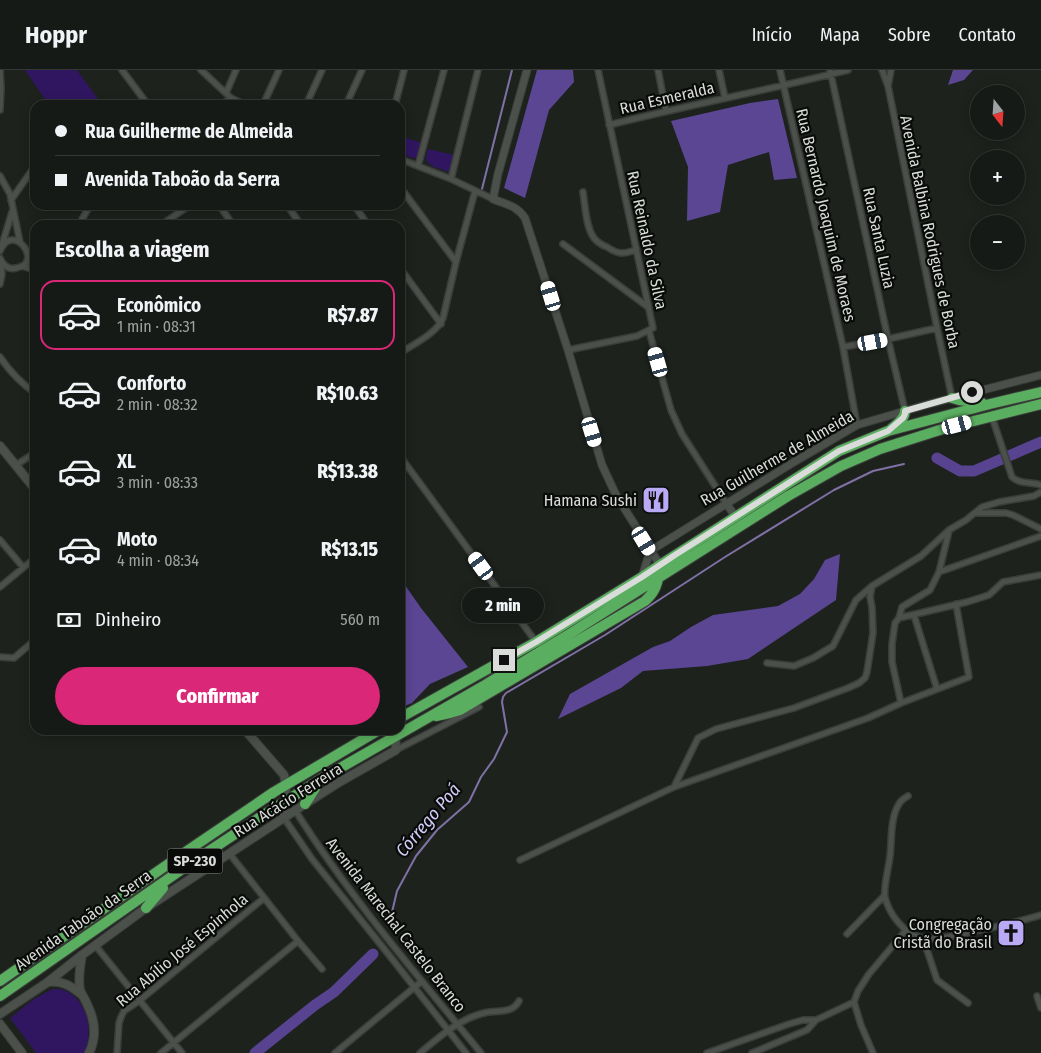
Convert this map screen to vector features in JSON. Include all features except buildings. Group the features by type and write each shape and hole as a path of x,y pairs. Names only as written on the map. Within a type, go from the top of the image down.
{"highway":[{"name":"Avenida Taboão da Serra","path":"405,728 428,718 500,676 659,577 839,451 888,431 1041,392"},
{"path":"952,398 990,404"},
{"name":"SP-230","path":"992,416 1041,404"},
{"path":"888,431 903,418 905,411"},
{"name":"Avenida Taboão da Serra","path":"405,715 536,642 660,565 834,470 880,449 992,416"},
{"path":"659,577 660,565"},
{"name":"Avenida Taboão da Serra","path":"0,981 285,780 296,778 370,735"},
{"name":"Avenida Taboão da Serra","path":"0,996 188,865 285,801 392,735"},
{"path":"305,804 321,779"},
{"path":"146,908 165,885 188,865"}],"main road":[{"path":"0,446 30,483"},
{"path":"250,735 285,780 284,818"},
{"path":"395,735 396,750"},
{"name":"Rua Acácio Ferreira","path":"0,1014 48,982 146,908 295,810 396,750"},
{"path":"82,955 79,974 82,994 94,1021 93,1042 89,1053"},
{"path":"65,968 69,985"},
{"path":"48,982 62,982 82,994"},
{"path":"0,1024 22,1053"}],"street":[{"path":"0,70 0,110"},
{"path":"122,70 144,100"},
{"path":"201,70 235,100"},
{"path":"226,93 236,70"},
{"path":"265,100 279,70"},
{"path":"308,100 322,70"},
{"path":"348,100 362,70"},
{"path":"396,100 404,70"},
{"path":"418,166 444,70"},
{"path":"451,179 478,70"},
{"path":"493,199 498,174 527,70"},
{"name":"Rua Reinaldo da Silva","path":"568,350 637,336 654,328 598,70"},
{"path":"658,70 666,111"},
{"path":"719,70 725,98"},
{"name":"Rua Bernardo Joaquim de Moraes","path":"780,70 843,347 857,425"},
{"name":"Rua Esmeralda","path":"609,125 784,86 831,72 848,70"},
{"path":"882,70 888,86"},
{"name":"Avenida Balbina Rodrigues de Borba","path":"892,70 888,86 952,398"},
{"name":"Rua Santa Luzia","path":"831,72 905,411"},
{"path":"405,161 515,207 525,218 568,350 602,466 613,490 660,565"},
{"path":"11,200 30,173"},
{"path":"0,176 10,194 20,242"},
{"path":"405,350 441,324 475,191"},
{"path":"583,192 590,228 594,238 619,254 636,250"},
{"path":"405,193 456,262"},
{"path":"1,249 13,210"},
{"path":"169,220 183,210"},
{"path":"1,249 6,243 15,240 25,246 28,257 22,266 1,274"},
{"path":"563,244 649,308"},
{"path":"0,259 6,267 12,269"},
{"path":"0,259 0,284"},
{"path":"22,266 30,268"},
{"path":"405,275 441,324"},
{"path":"843,347 937,328"},
{"path":"649,331 671,410 682,434 738,521"},
{"path":"0,358 24,386 30,390"},
{"name":"Rua Guilherme de Almeida","path":"650,551 857,425 1041,375"},
{"path":"992,416 1000,446 1014,480 1041,485"},
{"path":"16,465 30,456"},
{"path":"405,463 536,642"},
{"path":"767,662 794,666 813,658 833,646 856,600 872,586 922,556 949,530 982,507 1034,496 1041,492"},
{"path":"976,513 1012,515 1041,529"},
{"path":"901,703 892,662 895,623 899,618 902,607 930,590 939,572 949,530"},
{"path":"939,572 1041,536"},
{"path":"0,540 23,568"},
{"path":"642,577 650,551"},
{"path":"0,587 30,562"},
{"path":"899,618 989,595 1003,582 1041,575"},
{"path":"674,787 698,738 716,729 794,708 848,688 865,678 868,672 873,634 870,597 872,586"},
{"path":"520,860 674,787 868,718 969,677 956,604"},
{"path":"914,614 937,689"},
{"path":"0,657 14,658 30,644"},
{"name":"Rua Acácio Ferreira","path":"396,750 479,707"},
{"path":"908,796 900,802 896,812 884,896 888,907 906,930 914,936 937,939 1041,915"},
{"name":"Avenida Marechal Castelo Branco","path":"295,810 332,866 397,950 481,1053"},
{"name":"Avenida Marechal Castelo Branco","path":"284,818 322,873 390,955 466,1053"},
{"path":"229,853 322,969"},
{"path":"322,873 332,866"},
{"path":"847,934 884,896"},
{"name":"Rua Abílio José Espinhola","path":"117,1053 119,1023 124,1011 264,898"},
{"path":"357,914 365,908"},
{"path":"873,1053 864,1034 854,1002 858,991 869,974 906,930"},
{"path":"923,938 937,980 968,1003"},
{"path":"161,1053 298,941"},
{"path":"95,945 182,1053"},
{"path":"390,955 397,950"},
{"path":"335,1053 422,981"},
{"path":"1037,996 1041,1008"},
{"path":"420,1053 457,1024 485,1012 508,1010 517,1005 519,1001"},
{"path":"752,1053 807,1030 816,1020 854,1002"},
{"path":"707,1053 788,1024 803,1020 816,1020"}],"shaded area":[{"path":"25,70 77,70 98,99 97,100 46,100"},
{"path":"537,70 573,70 574,82 549,110 525,198 504,188"},
{"path":"953,70 973,70 964,80 948,85"},
{"path":"778,99 797,178 774,180 769,152 728,165 720,212 687,221 688,167 671,121 750,103"},
{"path":"405,138 422,143 418,158 405,155"},
{"path":"428,149 454,155 449,172 434,167 427,162"},
{"path":"840,554 836,600 748,659 707,666 643,671 621,688 558,719 570,694 653,647 670,641 713,615 778,606 800,594 814,579 825,560"},
{"path":"405,585 468,667 430,684 412,703 405,706"},
{"path":"52,989 64,990 72,995 84,1009 87,1017 88,1036 84,1053 36,1053 10,1018 34,999"}],"waterway":[{"path":"482,189 512,70"},
{"name":"Córrego Poá","path":"937,458 960,471 974,471 1041,442"},
{"name":"Córrego Poá","path":"389,925 397,891 416,856 437,830 469,802 481,777 494,759 507,732 502,702 506,693 605,635 725,557 834,490 873,471 904,464"},
{"name":"Córrego Poá","path":"255,1053 334,992 373,954"}],"place":[{"name":"Hamana Sushi","path":"656,500"},
{"name":"Congregação Cristã do Brasil","path":"1011,933"}],"route":[{"path":"504,660 642,577 839,451 888,431 903,418 905,411 972,392"}]}
